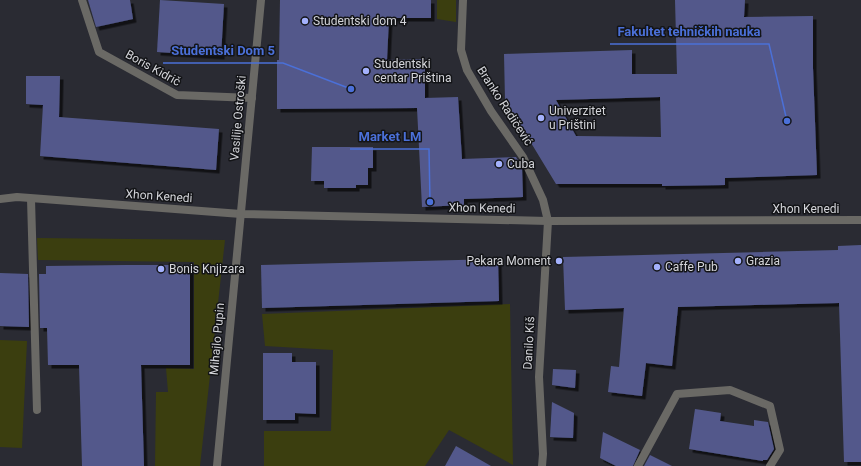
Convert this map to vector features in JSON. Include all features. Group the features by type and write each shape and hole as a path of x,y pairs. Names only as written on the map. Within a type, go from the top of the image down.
{"street":[{"name":"Boris Kidrič","path":"82,0 99,52 177,96 252,98"},
{"name":"Vasilije Ostroški","path":"241,214 261,0"},
{"name":"Branko Radičević","path":"463,0 461,50 467,70 491,111 522,157 543,200 548,221"},
{"name":"Xhon Kenedi","path":"0,198 17,197 241,214 548,221 861,220"},
{"path":"31,199 37,410"},
{"name":"Mihajlo Pupin","path":"217,466 241,214"},
{"name":"Danilo Kiš","path":"542,466 543,454 539,377 548,221"},
{"path":"638,466 676,394 730,390 770,406 780,450 770,466"}],"green space":[{"path":"437,0 456,0 456,22 437,19"},
{"path":"37,238 225,240 200,466 155,466 156,392 168,392 166,368 194,369 194,262 38,260"},
{"path":"510,304 513,465 449,430 425,466 264,466 264,431 331,431 333,350 265,346 262,314"},
{"path":"0,340 27,341 22,448 0,447"}],"building":[{"path":"88,0 130,0 133,19 96,27"},
{"path":"160,0 224,4 221,56 157,52"},
{"name":"Studentski centar Priština","path":"280,0 431,0 431,18 389,18 387,60 425,59 425,98 458,97 462,159 516,157 522,167 523,197 464,199 464,205 422,207 417,108 277,109 277,60 279,60"},
{"path":"675,0 745,0 744,17 813,16 813,68 817,175 725,178 725,185 662,186 662,184 556,184 505,100 504,54 632,50 632,74 677,74","holes":["660,97 661,137 576,136 556,100"]},
{"path":"26,76 60,76 59,117 219,129 216,170 40,156 43,105 26,104"},
{"path":"312,147 373,147 373,168 368,168 368,185 356,185 356,188 324,188 324,181 311,181"},
{"path":"861,245 861,462 844,462 839,303 678,307 672,366 646,363 642,396 608,392 611,366 619,367 624,308 565,310 563,257 838,250 838,246"},
{"path":"498,259 499,301 262,308 261,265"},
{"path":"190,265 190,365 141,365 144,466 82,466 79,365 48,365 47,328 40,328 39,274 46,274 46,266"},
{"path":"0,273 28,274 29,327 0,326"},
{"path":"263,353 292,353 292,362 316,362 316,414 295,413 295,420 263,420"},
{"path":"553,369 576,370 575,388 552,385"},
{"path":"552,402 574,413 573,438 550,437"},
{"path":"695,409 721,413 720,421 754,426 754,420 768,422 774,449 767,460 763,461 689,449"},
{"path":"603,432 640,450 633,466 616,466 600,458"},
{"path":"456,446 491,466 445,466"},
{"path":"650,455 672,466 644,466"}],"place":[{"name":"Studentski dom 4","path":"305,21"},
{"name":"Studentski centar Priština","path":"366,71"},
{"name":"Studentski Dom 5","path":"351,89"},
{"name":"Univerzitet u Prištini","path":"541,118"},
{"name":"Fakultet tehničkih nauka","path":"787,121"},
{"name":"Cuba","path":"499,164"},
{"name":"Market LM","path":"430,202"},
{"name":"Pekara Moment","path":"559,261"},
{"name":"Grazia","path":"738,261"},
{"name":"Caffe Pub","path":"657,267"},
{"name":"Bonis Knjizara","path":"161,269"}]}
